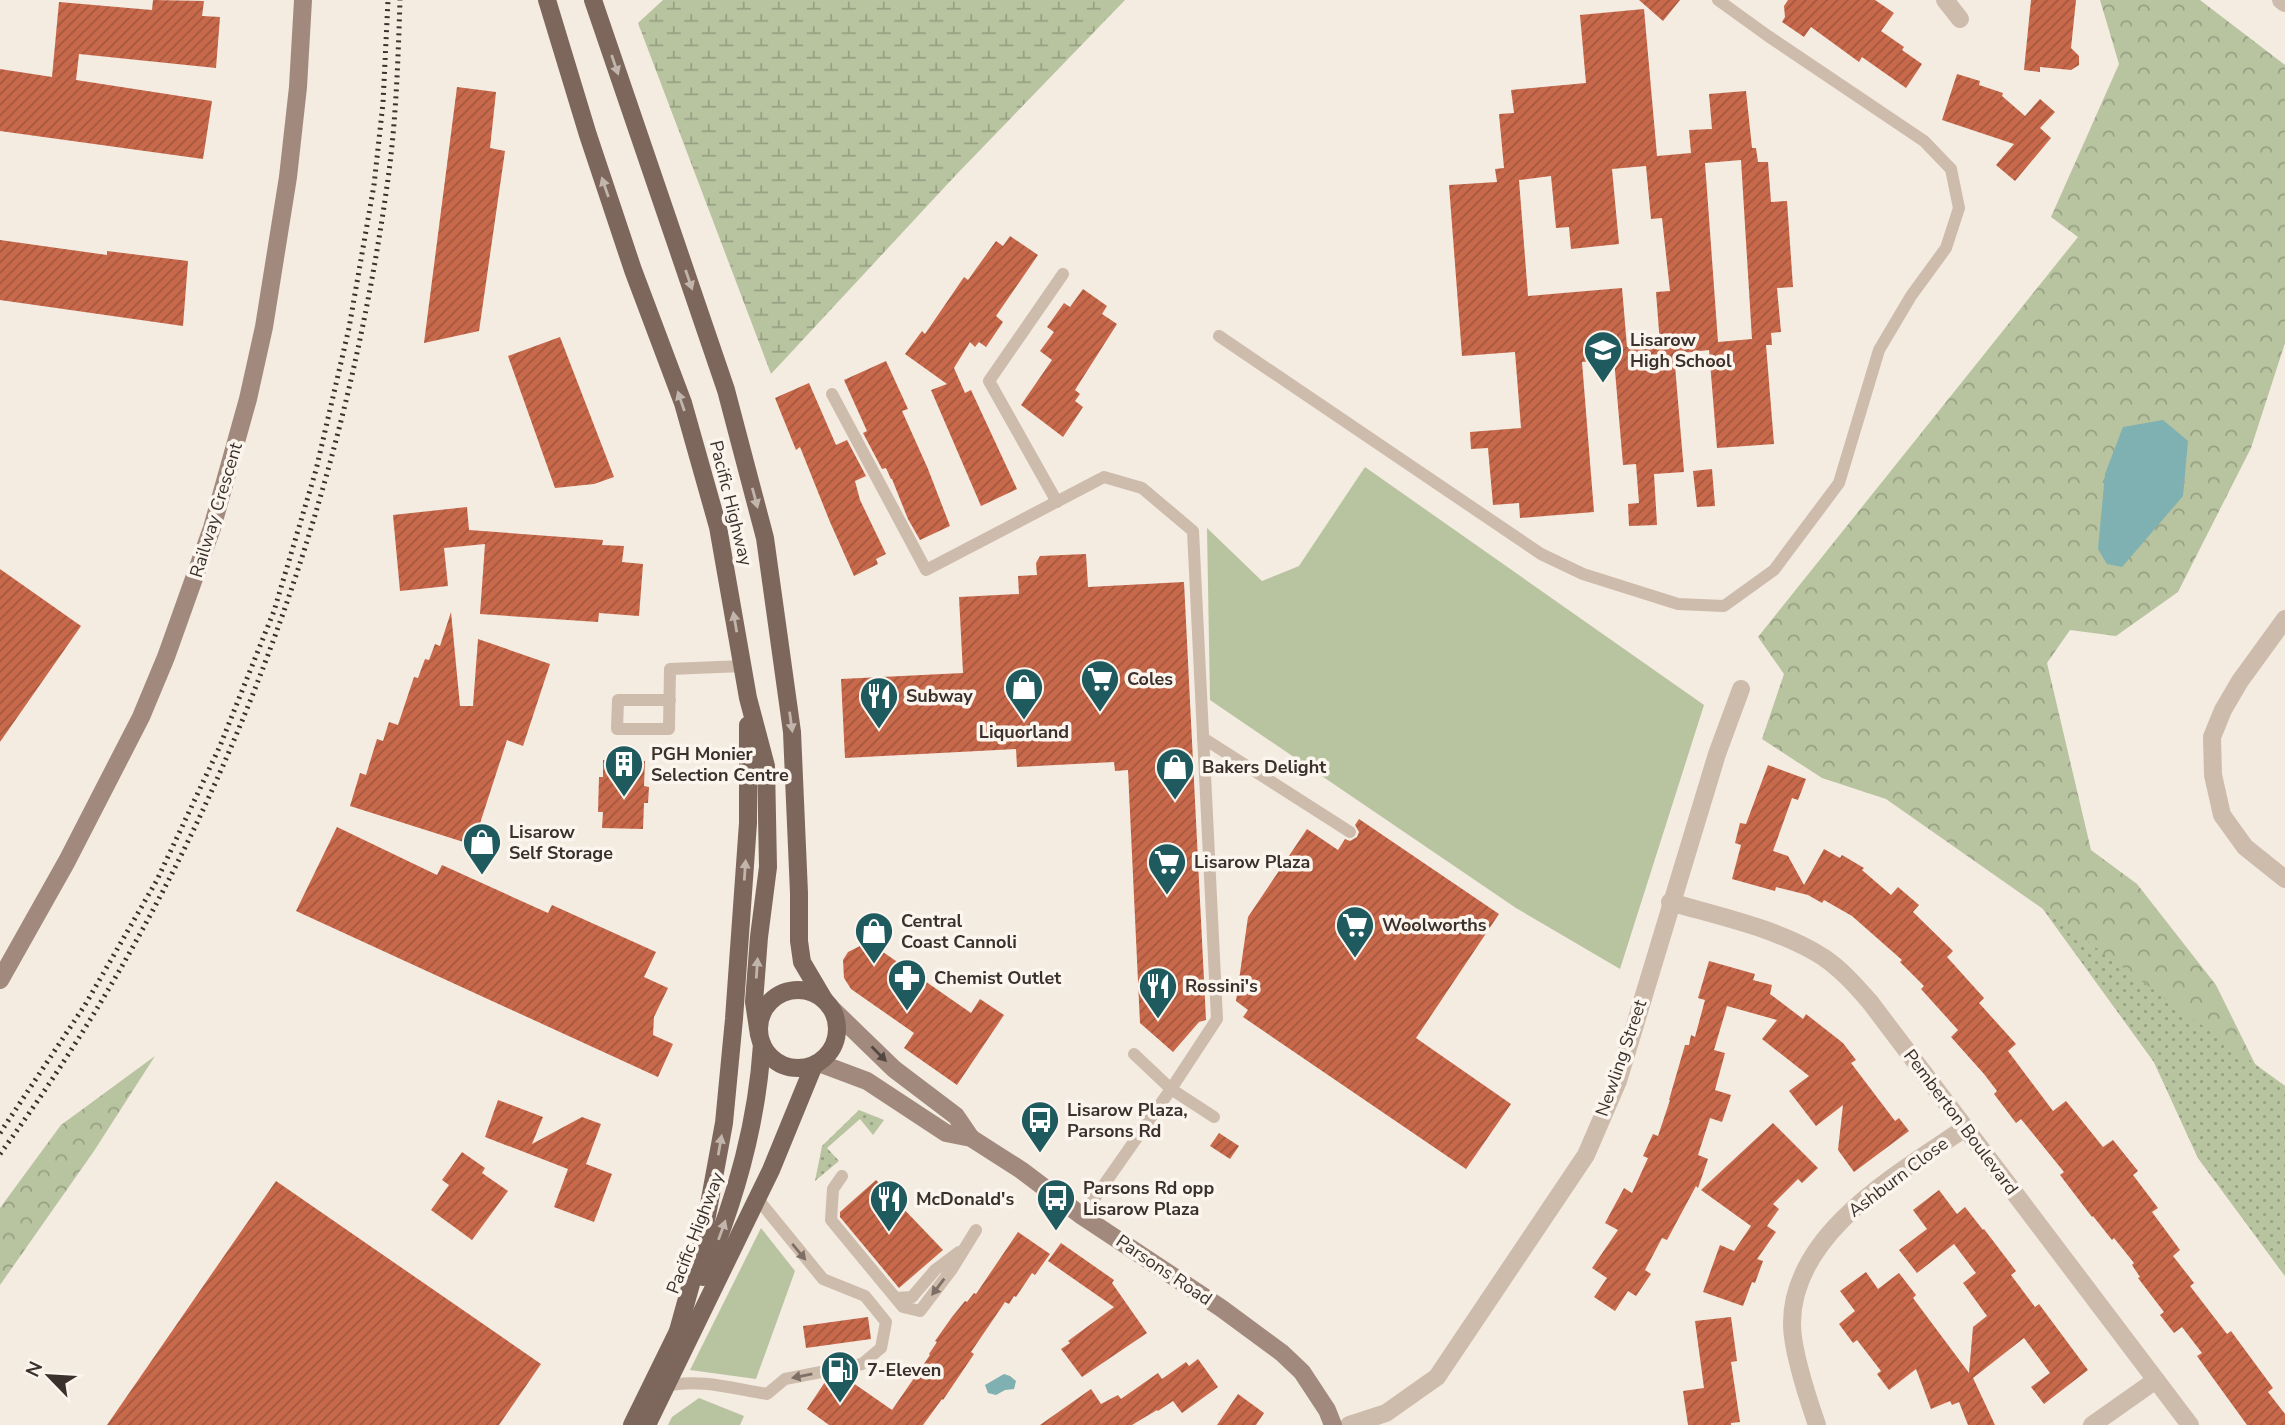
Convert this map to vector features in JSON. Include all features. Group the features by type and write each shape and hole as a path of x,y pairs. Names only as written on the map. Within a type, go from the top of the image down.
{"main road":[{"name":"Railway Crescent","path":"0,980 68,861 141,717 166,657 212,528 248,399 264,327 288,177 298,87 303,0"},
{"name":"Pacific Highway","path":"547,0 625,246 683,403 718,527 748,698 766,766 768,867 754,1002 761,1040 754,1117 738,1183 714,1252 632,1425"},
{"name":"Pacific Highway","path":"593,0 726,390 765,538 792,732 799,941 802,962 828,1004"},
{"path":"678,1331 701,1248 727,1095 748,823 748,698"},
{"path":"806,991 828,1004 837,1023 835,1041 826,1057 817,1064 797,1069 779,1064 766,1052 761,1040 762,1014 768,1005 785,992 806,991"},
{"name":"Parsons Road","path":"828,1004 894,1069 956,1116 971,1138"},
{"name":"Pacific Highway","path":"647,1425 757,1198 817,1064"},
{"name":"Parsons Road","path":"817,1064 867,1081 946,1133 971,1138 1221,1308 1282,1353 1302,1372 1327,1410 1333,1425"}],"street":[{"path":"1945,0 1960,19"},
{"path":"2285,619 2240,681 2223,710 2213,737 2213,775 2222,815 2245,847 2285,878"},
{"name":"Newling Street","path":"1349,1425 1386,1413 1437,1377 1586,1156 1618,1081 1670,901 1717,754 1741,689"},
{"name":"Pemberton Boulevard","path":"1670,901 1796,942 1825,958 1849,979 1870,1002 2190,1425"},
{"name":"Ashburn Close","path":"1817,1425 1798,1359 1792,1326 1797,1294 1807,1266 1830,1231 1857,1204 1965,1128"},
{"path":"2092,1425 2156,1380"}],"lane":[{"path":"1219,336 1541,554 1583,574 1678,604 1724,606 1774,570 1839,483 1879,350 1911,296 1946,248 1959,208 1951,169 1924,141 1718,0"},
{"path":"1057,502 989,381 1062,274"},
{"path":"832,394 926,570 1104,477 1142,488 1193,531 1217,1019 1082,1216"},
{"path":"670,699 618,700 617,729 669,729 670,699 670,669 743,666"},
{"path":"1203,738 1350,832"},
{"path":"1134,1054 1171,1089 1214,1117"},
{"path":"842,1176 832,1189 831,1220 903,1307 920,1311 952,1269 975,1230"},
{"path":"666,1386 682,1383 705,1384 767,1394 785,1379 862,1364 881,1348 886,1322 865,1296 823,1279 757,1198"}],"green space":[{"path":"663,0 1125,0 954,177 771,374 638,23"},
{"path":"2100,0 2200,0 2285,65 2285,343 2251,448 2178,592 2116,636 2070,630 2047,663 2091,850 2137,884 2216,985 2256,1066 2285,1086 2285,1276 2198,1158 2154,1062 2043,909 1886,799 1822,778 1762,739 1784,674 1758,637 2078,237 2051,217 2119,64"},
{"path":"1365,467 1704,705 1620,969 1516,908 1210,700 1207,528 1262,581 1299,566"},
{"path":"2043,909 2285,1086 2285,1276 2198,1158 2154,1062"},
{"path":"155,1056 94,1151 0,1285 0,1208 61,1125"},
{"path":"859,1110 884,1120 873,1135 860,1119 827,1148 839,1161 815,1181 822,1146"},
{"path":"761,1228 795,1271 756,1379 690,1370"},
{"path":"699,1398 744,1416 740,1425 668,1425 672,1417"}],"water":[{"path":"2163,420 2188,441 2183,496 2122,567 2107,564 2098,549 2105,474 2123,427"},
{"path":"1004,1374 1016,1381 1014,1389 996,1395 988,1393 985,1385"}],"building":[{"path":"153,0 204,1 202,16 220,17 216,68 79,54 76,80 212,101 203,159 0,131 0,69 52,77 59,2 152,10"},
{"path":"1639,0 1680,0 1663,21"},
{"path":"1788,0 1875,0 1894,13 1881,31 1922,64 1906,88 1862,57 1859,62 1811,27 1804,37 1782,22 1785,17 1784,6"},
{"path":"2031,0 2076,0 2071,48 2079,56 2079,65 2071,70 2040,67 2040,72 2024,70"},
{"path":"1644,9 1657,156 1691,153 1689,130 1712,129 1709,94 1746,91 1752,148 1756,148 1758,162 1768,162 1771,202 1787,201 1793,287 1777,288 1781,332 1771,333 1772,345 1766,345 1774,444 1717,448 1709,350 1674,354 1684,472 1654,474 1657,525 1629,526 1628,504 1639,503 1636,464 1623,465 1614,359 1582,362 1594,512 1520,518 1519,503 1493,505 1488,448 1471,449 1470,432 1521,428 1515,352 1462,356 1449,185 1497,182 1495,169 1504,168 1499,114 1514,113 1511,90 1586,83 1580,15","holes":["1741,160 1752,339 1718,342 1705,163","1646,166 1651,219 1662,218 1670,291 1656,292 1660,344 1627,347 1622,288 1528,296 1519,180 1551,176 1556,228 1569,227 1571,249 1619,244 1612,169"]},
{"path":"1957,74 1980,81 1979,85 2003,93 2002,96 2025,116 2040,99 2055,112 2040,128 2051,138 2015,181 1996,165 2014,144 1942,120"},
{"path":"457,87 496,92 490,148 505,151 479,331 424,343"},
{"path":"1010,236 1038,255 996,316 1003,322 986,347 979,342 975,347 970,342 954,368 965,393 971,390 1017,489 981,506 931,390 947,384 905,354 922,331 925,334 964,277 968,280 996,241 1003,246"},
{"path":"0,240 107,255 107,251 188,261 183,326 0,300"},
{"path":"1083,289 1107,306 1102,314 1117,324 1075,390 1080,394 1075,401 1083,407 1063,437 1021,405 1052,360 1040,351 1054,332 1047,327 1064,303 1070,307"},
{"path":"560,337 614,477 594,484 555,488 508,356"},
{"path":"886,361 908,409 902,411 950,526 920,540 908,519 892,479 886,468 882,469 863,433 867,431 844,380"},
{"path":"809,383 836,445 847,440 866,476 855,481 860,500 886,554 876,559 878,564 854,576 800,447 796,450 775,398"},
{"path":"1712,469 1715,506 1697,507 1693,471"},
{"path":"467,507 469,530 603,540 602,545 624,546 622,562 643,564 639,616 599,613 598,622 480,614 485,544 444,548 448,586 400,591 393,515"},
{"name":"Lisarow Plaza","path":"1086,554 1088,587 1184,582 1206,1020 1199,1022 1173,1052 1140,1023 1128,770 1115,771 1114,762 1017,767 1016,749 845,758 841,679 963,673 959,597 1019,594 1018,576 1037,575 1036,563 1040,556"},
{"path":"0,569 81,626 0,742"},
{"path":"451,612 460,706 473,706 478,639 550,664 523,746 507,740 473,845 350,806 360,773 366,775 377,739 383,741 389,722 398,725 414,677 418,678 425,659 429,660 435,644 440,646"},
{"name":"PGH Monier Selection Centre","path":"603,760 645,761 644,786 649,787 648,803 644,803 643,829 602,828 603,812 598,812 599,777 603,777"},
{"path":"1768,765 1806,779 1798,800 1792,798 1773,851 1788,856 1804,885 1824,849 1840,858 1842,855 1864,868 1862,870 1891,895 1898,887 1919,905 1913,912 1953,951 1947,957 1984,998 1979,1003 2016,1044 2008,1051 2053,1111 2066,1101 2103,1147 2113,1140 2138,1171 2133,1175 2158,1208 2152,1212 2180,1250 2173,1256 2194,1283 2190,1286 2227,1334 2231,1331 2273,1388 2268,1392 2285,1414 2285,1425 2247,1425 2197,1356 2202,1353 2182,1327 2174,1333 2160,1315 2164,1312 2138,1278 2140,1277 2132,1265 2134,1263 2092,1217 2060,1175 2064,1172 2021,1119 2016,1123 1994,1094 1997,1091 1951,1037 1958,1030 1921,989 1924,986 1900,962 1902,960 1852,916 1824,900 1822,903 1808,895 1776,887 1775,891 1732,879 1741,845 1735,843 1740,823 1746,824"},
{"name":"Woolworths","path":"1359,819 1499,914 1416,1038 1511,1104 1466,1169 1243,1017 1248,1010 1236,1001 1248,917 1307,829 1338,850 1345,839 1350,841 1357,837 1359,832 1355,825"},
{"path":"337,827 437,875 442,865 548,913 552,905 656,952 644,977 668,988 654,1017 653,1035 673,1044 658,1077 296,911"},
{"path":"864,944 883,952 971,1013 980,999 1004,1015 957,1085 904,1048 914,1033 851,989 844,978 843,960 848,952"},
{"path":"1709,961 1755,974 1753,980 1772,985 1770,994 1803,1019 1806,1014 1843,1043 1856,1060 1851,1063 1895,1121 1899,1118 1909,1131 1854,1172 1838,1150 1843,1105 1816,1126 1789,1091 1809,1076 1762,1039 1777,1020 1727,1006 1714,1050 1725,1053 1715,1090 1731,1095 1722,1122 1710,1118 1698,1155 1708,1159 1698,1188 1696,1186 1667,1240 1662,1238 1645,1270 1651,1274 1636,1296 1628,1291 1615,1311 1594,1297 1607,1278 1592,1268 1618,1230 1605,1223 1624,1188 1632,1193 1648,1158 1643,1156 1653,1134 1658,1136 1685,1045 1689,1045 1691,1035 1695,1037 1705,1000 1698,998"},
{"path":"498,1100 543,1117 532,1144 582,1117 601,1124 586,1164 612,1174 594,1222 554,1207 568,1169 485,1137"},
{"path":"1773,1123 1818,1168 1802,1183 1798,1179 1773,1204 1779,1209 1767,1226 1776,1232 1757,1259 1763,1261 1743,1306 1703,1292 1720,1245 1734,1251 1751,1226 1701,1190"},
{"path":"1219,1133 1239,1146 1230,1159 1210,1146"},
{"path":"462,1152 485,1168 482,1173 508,1191 472,1240 431,1210 449,1185 442,1180"},
{"name":"McDonald's","path":"876,1180 943,1250 899,1288 840,1217 840,1212"},
{"path":"276,1181 541,1364 499,1425 107,1425"},
{"path":"1939,1190 1957,1214 1965,1207 1984,1229 2016,1271 2011,1275 2035,1307 2039,1304 2088,1370 2044,1404 2031,1387 2050,1373 2024,1338 1973,1378 1995,1425 1968,1425 1959,1402 1952,1405 1950,1401 1931,1409 1916,1369 1889,1390 1877,1374 1881,1371 1857,1340 1853,1343 1839,1324 1855,1311 1840,1291 1866,1272 1878,1289 1899,1273 1916,1295 1913,1298 1969,1373 1973,1327 1987,1316 1963,1283 1976,1273 1954,1244 1917,1273 1899,1250 1927,1229 1913,1210"},
{"path":"1018,1232 1050,1254 1035,1275 1032,1273 1016,1297 1014,1296 1009,1304 1005,1302 971,1352 974,1354 923,1425 829,1425 807,1409 825,1382 846,1378 892,1410 930,1355 937,1342 935,1341 965,1301 976,1294"},
{"path":"1061,1243 1114,1280 1112,1283 1147,1333 1082,1377 1061,1349 1114,1307 1048,1261"},
{"path":"868,1317 871,1339 806,1348 803,1326"},
{"path":"1731,1317 1737,1361 1731,1362 1740,1422 1731,1425 1688,1425 1683,1391 1704,1388 1695,1321"},
{"path":"1198,1359 1218,1387 1182,1413 1173,1401 1132,1425 1040,1425 1091,1389 1101,1404 1118,1395 1121,1399 1158,1373 1162,1379 1186,1362 1189,1366"},
{"path":"1238,1394 1264,1413 1256,1425 1217,1425"}],"railway":[{"path":"0,1133 85,1005 157,880 220,746 274,611 316,470 349,328 374,185 383,103 388,0"},
{"path":"0,1154 74,1045 141,932 200,815 253,694 298,571 335,444 365,316 390,163 400,0"}],"place":[{"name":"Lisarow High School","path":"1603,384"},
{"name":"Coles","path":"1100,713"},
{"name":"Liquorland","path":"1024,721"},
{"name":"Subway","path":"879,730"},
{"name":"PGH Monier Selection Centre","path":"624,798"},
{"name":"Bakers Delight","path":"1175,801"},
{"name":"Lisarow Self Storage","path":"482,876"},
{"name":"Lisarow Plaza","path":"1167,896"},
{"name":"Woolworths","path":"1355,959"},
{"name":"Central Coast Cannoli","path":"874,965"},
{"name":"Chemist Outlet","path":"907,1012"},
{"name":"Rossini's","path":"1158,1020"},
{"name":"Lisarow Plaza, Parsons Rd","path":"1040,1154"},
{"name":"Parsons Rd opp Lisarow Plaza","path":"1056,1232"},
{"name":"McDonald's","path":"889,1233"},
{"name":"7-Eleven","path":"840,1404"}]}
